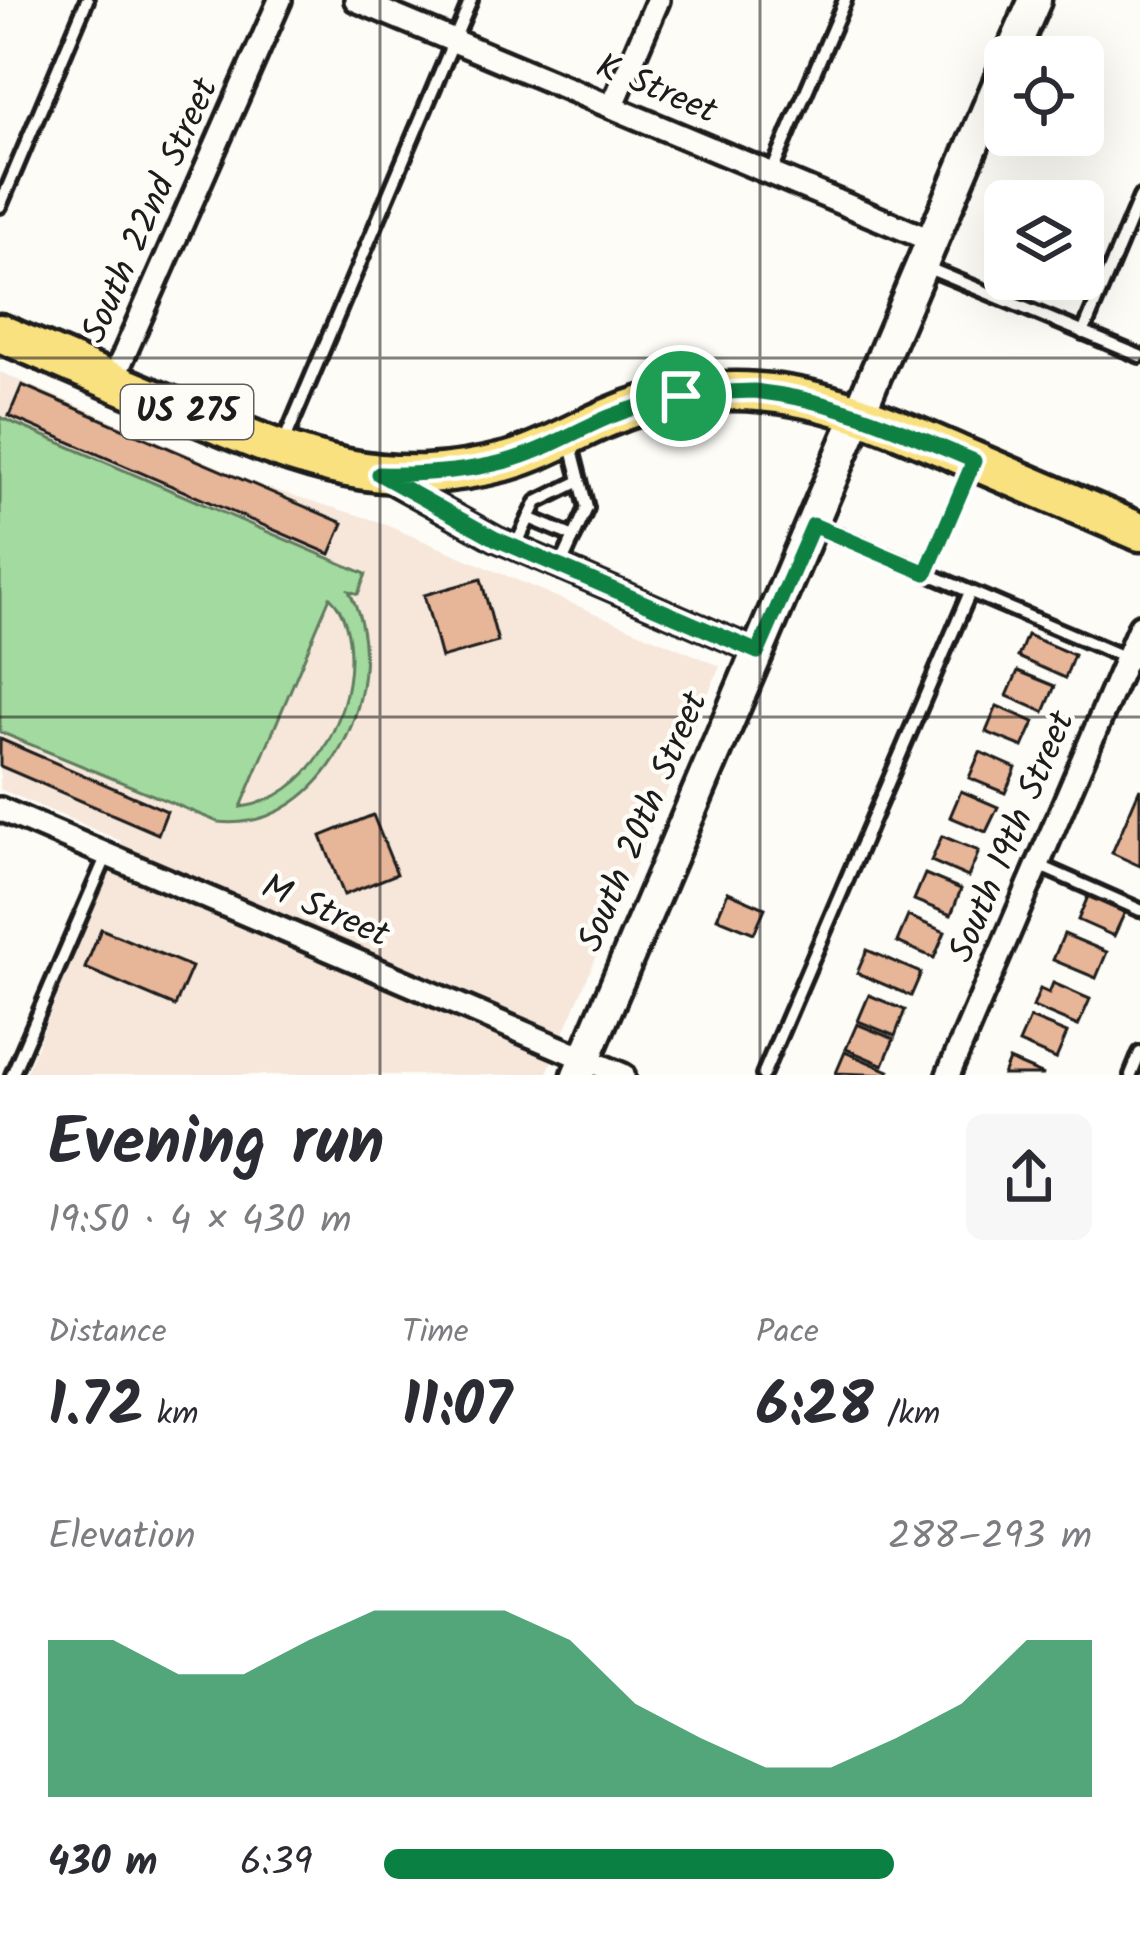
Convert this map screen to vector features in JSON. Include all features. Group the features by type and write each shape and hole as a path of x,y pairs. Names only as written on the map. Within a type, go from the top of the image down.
{"main road":[{"name":"US 275","path":"0,333 280,451 347,470 415,475 476,468 512,460 610,416 644,406 681,396 754,391 859,412 1140,532"}],"street":[{"name":"South 22nd Street","path":"112,382 280,0"},
{"name":"K Street","path":"356,0 771,173 925,252"},
{"path":"612,107 658,0"},
{"path":"1019,36 1035,0"},
{"name":"South 20th Street","path":"582,1067 984,117"},
{"path":"379,474 515,547 758,652"},
{"name":"South 19th Street","path":"948,1075 1038,865 1133,662 1140,626"},
{"name":"M Street","path":"0,809 582,1067 623,1075"}],"lane":[{"path":"0,206 88,0"},
{"path":"280,451 471,0"},
{"path":"771,173 845,0"},
{"path":"1083,333 1140,197"},
{"path":"925,252 1083,333 1140,356"},
{"path":"560,567 587,508 568,437"},
{"path":"926,573 974,461"},
{"path":"515,547 537,502 580,481"},
{"path":"529,518 574,537"},
{"path":"813,525 1133,662"},
{"path":"763,1075 970,592"},
{"path":"12,1075 107,855"},
{"path":"1038,865 1140,910"},
{"path":"1131,1075 1140,1053"}],"shaded area":[{"path":"0,372 265,487 374,520 720,666 546,1075 25,1075 121,841 0,789"}],"green space":[{"path":"0,417 366,574 358,594 349,591 362,627 364,666 358,706 343,744 320,778 292,803 257,819 218,822 0,732","holes":["330,597 346,624 350,658 334,730 306,772 287,789 241,807"]}],"building":[{"path":"22,385 343,523 330,554 9,416"},
{"path":"481,579 498,642 441,658 424,595"},
{"path":"1027,635 1074,655 1065,678 1018,657"},
{"path":"1018,671 1055,686 1044,712 1007,696"},
{"path":"997,706 1034,722 1023,747 986,732"},
{"path":"0,739 167,811 158,834 0,766"},
{"path":"980,752 1016,768 1005,793 969,778"},
{"path":"1140,788 1140,866 1112,853"},
{"path":"961,791 998,807 986,832 950,817"},
{"path":"373,815 397,874 344,895 321,836"},
{"path":"942,836 979,851 968,877 931,861"},
{"path":"925,874 961,889 951,915 914,900"},
{"path":"728,892 765,908 754,933 717,918"},
{"path":"1089,894 1126,910 1114,936 1078,920"},
{"path":"908,916 945,932 934,958 897,942"},
{"path":"101,929 192,967 175,1006 85,968"},
{"path":"1064,934 1107,952 1096,978 1053,960"},
{"path":"867,950 921,973 911,996 857,973"},
{"path":"1053,983 1090,999 1078,1026 1033,1007 1040,989 1049,993"},
{"path":"869,995 905,1010 895,1036 858,1021"},
{"path":"1030,1018 1067,1033 1056,1059 1019,1043"},
{"path":"857,1024 894,1039 883,1065 846,1049"},
{"path":"845,1052 889,1071 888,1075 836,1073"},
{"path":"1009,1060 1044,1075 1003,1075"}],"route":[{"path":"754,391 825,402 974,461 926,573 813,525 758,652 496,539 379,474 415,475 512,460 610,416 681,396 754,391"}]}
